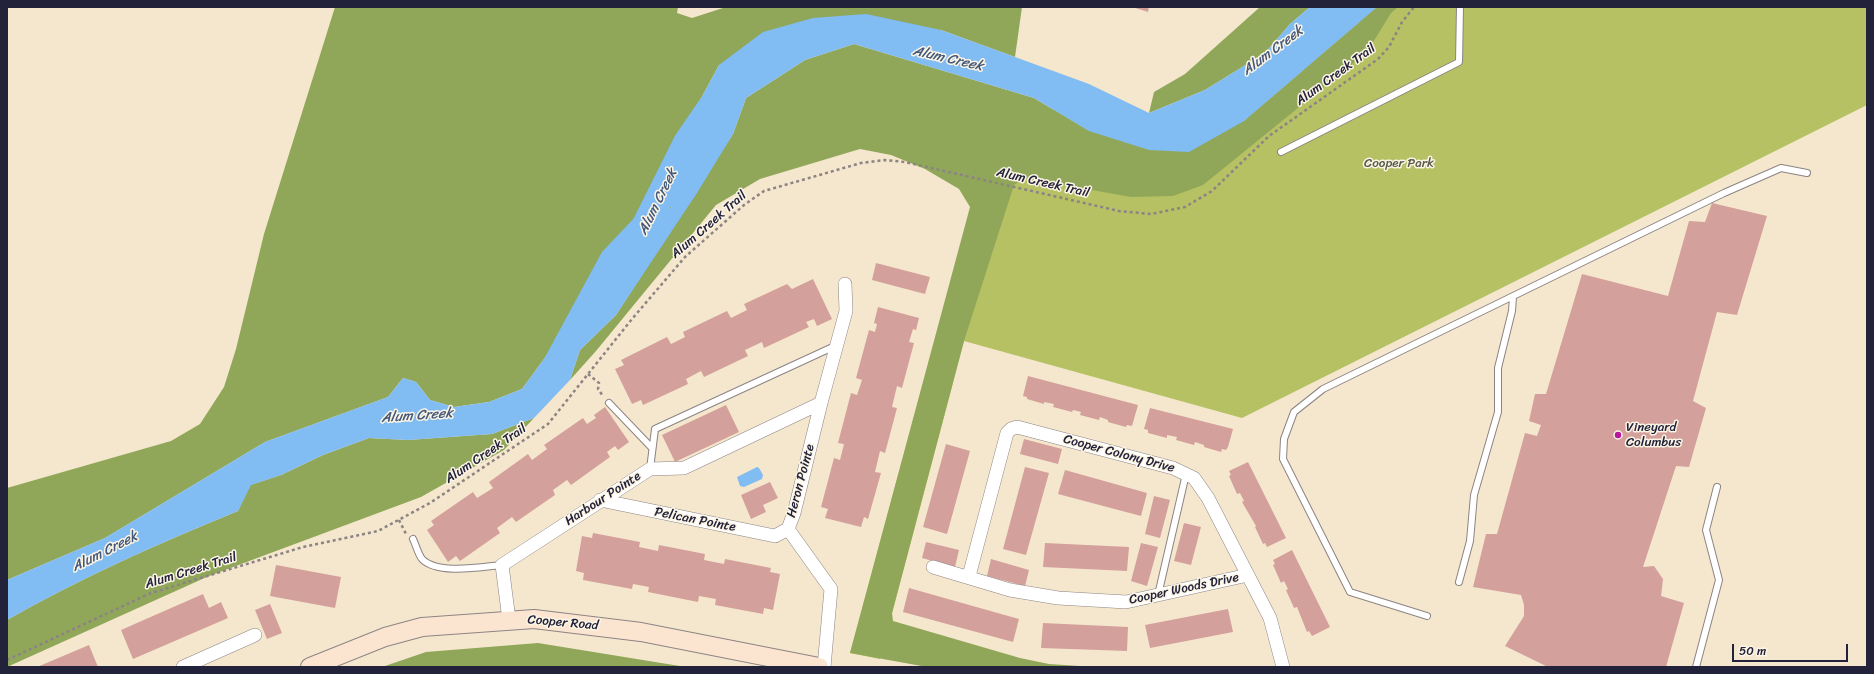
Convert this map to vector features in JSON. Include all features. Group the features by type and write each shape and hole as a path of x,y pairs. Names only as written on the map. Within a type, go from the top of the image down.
{"street":[{"name":"Heron Pointe","path":"818,667 831,589 788,529 794,513 821,403 846,311 845,284"},
{"name":"Harbour Pointe","path":"502,565 600,500 650,469 684,468 821,403"},
{"name":"Cooper Colony Drive","path":"969,576 1007,433 1011,429 1017,427 1173,468 1194,478 1208,498 1270,618 1283,667"},
{"name":"Pelican Pointe","path":"600,500 775,536 788,529"},
{"path":"502,565 509,620"},
{"name":"Cooper Woods Drive","path":"933,567 969,576 1010,590 1058,598 1126,602 1248,576"},
{"name":"Cooper Road","path":"310,667 385,637 422,626 534,619 641,632 818,667"},
{"path":"183,667 255,635"}],"lane":[{"path":"1281,152 1459,62 1460,7"},
{"path":"1427,616 1350,592 1283,459 1284,440 1294,412 1322,389 1780,168 1807,173"},
{"path":"1459,582 1470,541 1474,494 1498,412 1498,368 1512,311 1513,297"},
{"path":"650,469 655,429 837,345"},
{"path":"609,403 652,448"},
{"path":"1158,595 1186,474"},
{"path":"1696,667 1719,580 1706,530 1717,487"},
{"name":"Harbour Pointe","path":"413,539 422,559 435,567 460,568 502,565"}],"path":[{"name":"Alum Creek Trail","path":"7,660 150,593 303,547 378,531 430,503 548,424 685,257 744,206 764,191 861,163 885,160 905,162 1119,211 1151,214 1185,207 1212,191 1275,132 1378,59 1390,47 1402,22 1414,7"},
{"path":"588,374 597,380 600,393 609,403"}],"green space":[{"path":"335,7 678,7 677,13 692,18 726,7 1022,7 1015,57 941,30 719,65 698,104 671,208 638,214 544,359 522,389 489,402 454,407 430,400 416,382 403,378 388,397 265,442 105,538 7,580 7,488 171,441 200,424 224,387 236,349 264,234"},
{"path":"1260,7 1310,7 1290,24 1265,53 1205,90 1149,113 1154,92 1185,74"},
{"name":"Cooper Park","path":"1336,7 1867,7 1867,105 1242,418 964,341 880,659 850,653 1000,99 1187,136"},
{"path":"1377,7 1398,7 1391,13 1367,52 1203,185 1173,196 1131,197 1025,178 1014,185 964,341 892,613 893,621 1020,658 1049,664 1095,667 927,667 850,653 970,207 959,189 925,169 891,155 860,149 760,179 716,205 596,351 570,380 580,350 616,315 733,134 746,98 805,60 854,44 1034,98 1089,131 1244,121"},
{"path":"534,418 504,450 421,497 209,576 7,667 7,620 63,590 121,562 238,511 250,485 281,475 323,455 369,438 408,440 492,434"},
{"path":"538,643 686,667 382,667 426,652"}],"water":[{"path":"1310,7 1377,7 1244,121 1189,152 1149,150 1089,131 1034,98 854,44 805,60 746,98 733,134 697,193 616,315 580,350 570,380 534,418 492,434 408,440 369,438 323,455 281,475 251,485 238,511 121,562 63,590 7,620 7,580 105,538 265,442 388,397 403,378 416,382 430,400 454,407 489,402 522,389 544,359 602,252 638,214 671,208 698,104 719,65 763,32 813,18 866,14 941,30 1089,84 1149,113 1205,90 1265,53 1290,24"},
{"path":"757,467 763,475 762,479 744,487 740,486 737,477"}],"building":[{"path":"1132,7 1149,7 1148,12"},
{"name":"Vineyard Columbus","path":"1712,203 1767,216 1737,315 1717,312 1693,401 1706,408 1689,467 1676,466 1643,567 1654,566 1663,579 1661,596 1684,603 1666,667 1548,667 1505,646 1524,616 1524,605 1521,595 1473,587 1486,534 1497,534 1525,433 1537,436 1541,425 1529,421 1535,394 1546,394 1582,274 1668,296 1689,221 1705,222"},
{"path":"876,263 930,277 925,294 872,280"},
{"path":"813,279 832,319 817,326 814,319 806,322 809,327 764,348 762,342 745,350 748,356 704,377 701,371 686,379 688,384 643,405 641,400 632,404 615,369 624,365 621,360 667,337 671,344 685,337 683,332 727,311 731,318 747,310 744,304 787,284 792,289"},
{"path":"878,307 919,318 916,330 913,329 909,342 914,343 902,388 897,386 892,407 897,408 885,453 880,451 875,472 881,473 868,519 864,517 861,527 825,518 828,509 821,507 834,458 840,460 844,444 838,443 851,393 857,395 862,380 856,378 869,330 875,332 877,324 874,323"},
{"path":"1028,376 1138,405 1132,426 1127,425 1126,427 1108,422 1108,420 1100,417 1099,420 1080,415 1081,412 1073,410 1072,412 1053,407 1054,404 1044,402 1044,404 1027,399 1027,397 1023,396"},
{"path":"726,405 739,432 675,462 662,435"},
{"path":"605,407 629,442 618,450 615,446 607,452 610,457 571,485 567,480 553,490 555,495 516,522 512,517 497,528 500,533 460,561 456,556 448,562 427,530 434,525 431,521 473,492 477,498 493,488 489,482 528,454 532,460 547,449 544,445 583,418 587,424 596,418 594,415"},
{"path":"1150,408 1233,429 1228,447 1226,450 1222,449 1221,452 1204,447 1204,445 1195,442 1194,445 1176,440 1177,437 1167,435 1167,438 1148,433 1148,430 1144,429"},
{"path":"1024,439 1062,449 1058,464 1020,454"},
{"path":"946,444 970,451 947,534 923,527"},
{"path":"1248,462 1286,538 1267,547 1265,543 1263,544 1255,527 1256,526 1242,502 1244,501 1240,493 1237,494 1229,476 1231,475 1229,471"},
{"path":"1025,467 1049,473 1026,555 1003,549"},
{"path":"1065,470 1147,493 1141,516 1058,494"},
{"path":"770,482 778,498 763,505 766,512 751,519 741,495"},
{"path":"1154,496 1170,500 1160,538 1145,534"},
{"path":"1184,523 1201,527 1191,565 1174,561"},
{"path":"593,533 640,542 639,547 658,551 659,545 705,554 704,560 724,564 725,559 771,568 770,572 780,574 773,610 764,608 763,614 715,605 716,599 699,596 698,602 648,592 649,587 633,584 632,589 583,580 584,573 576,571 582,536 592,538"},
{"path":"926,542 959,550 955,567 922,558"},
{"path":"1045,543 1129,547 1127,571 1043,567"},
{"path":"1141,543 1158,547 1147,586 1131,581"},
{"path":"1292,550 1330,627 1312,636 1309,631 1307,632 1297,607 1294,608 1286,590 1288,589 1284,581 1281,583 1273,565 1275,564 1273,560"},
{"path":"991,559 1029,570 1025,586 987,576"},
{"path":"276,565 341,577 335,608 270,596"},
{"path":"909,588 1019,619 1013,642 903,612"},
{"path":"203,594 209,608 221,602 228,618 133,659 121,630"},
{"path":"270,604 282,633 267,639 255,610"},
{"path":"1228,609 1233,632 1150,648 1145,625"},
{"path":"1043,623 1128,627 1127,651 1041,648"},
{"path":"89,645 98,667 37,667"}],"waterway":[{"name":"Alum Creek","path":"636,245 687,143 711,108"}],"place":[{"name":"Vineyard Columbus","path":"1618,435"}]}
